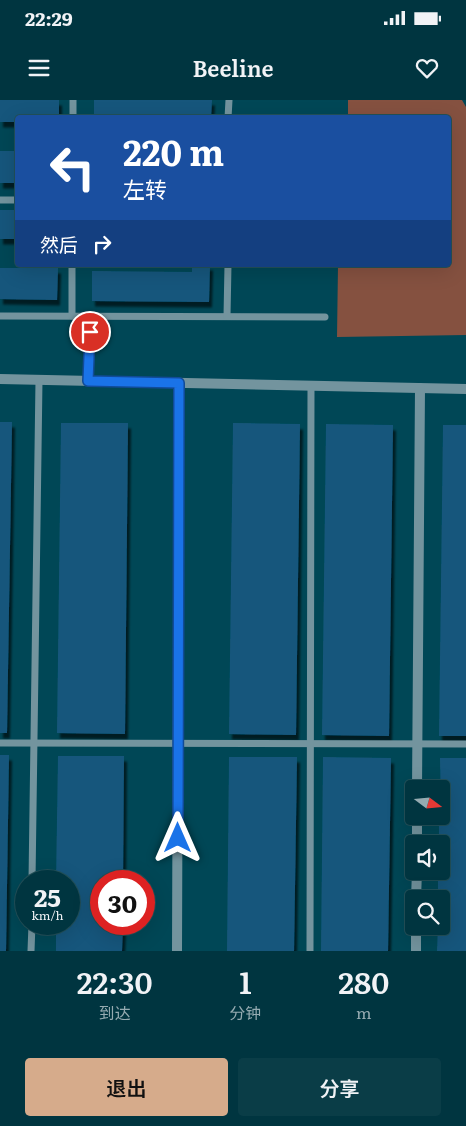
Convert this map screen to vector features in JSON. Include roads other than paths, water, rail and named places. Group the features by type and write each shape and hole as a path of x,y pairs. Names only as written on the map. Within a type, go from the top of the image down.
{"street":[{"path":"0,379 466,389"},
{"path":"177,951 179,383"},
{"path":"417,780 420,388"},
{"path":"416,935 416,951"}],"lane":[{"path":"73,100 73,115"},
{"path":"228,100 228,115"},
{"path":"0,200 15,200"},
{"path":"72,267 72,316"},
{"path":"228,267 228,316"},
{"path":"0,316 325,317"},
{"path":"88,381 90,316"},
{"path":"32,870 39,380"},
{"path":"310,951 311,386"},
{"path":"0,743 466,744"},
{"path":"32,935 32,951"}]}
